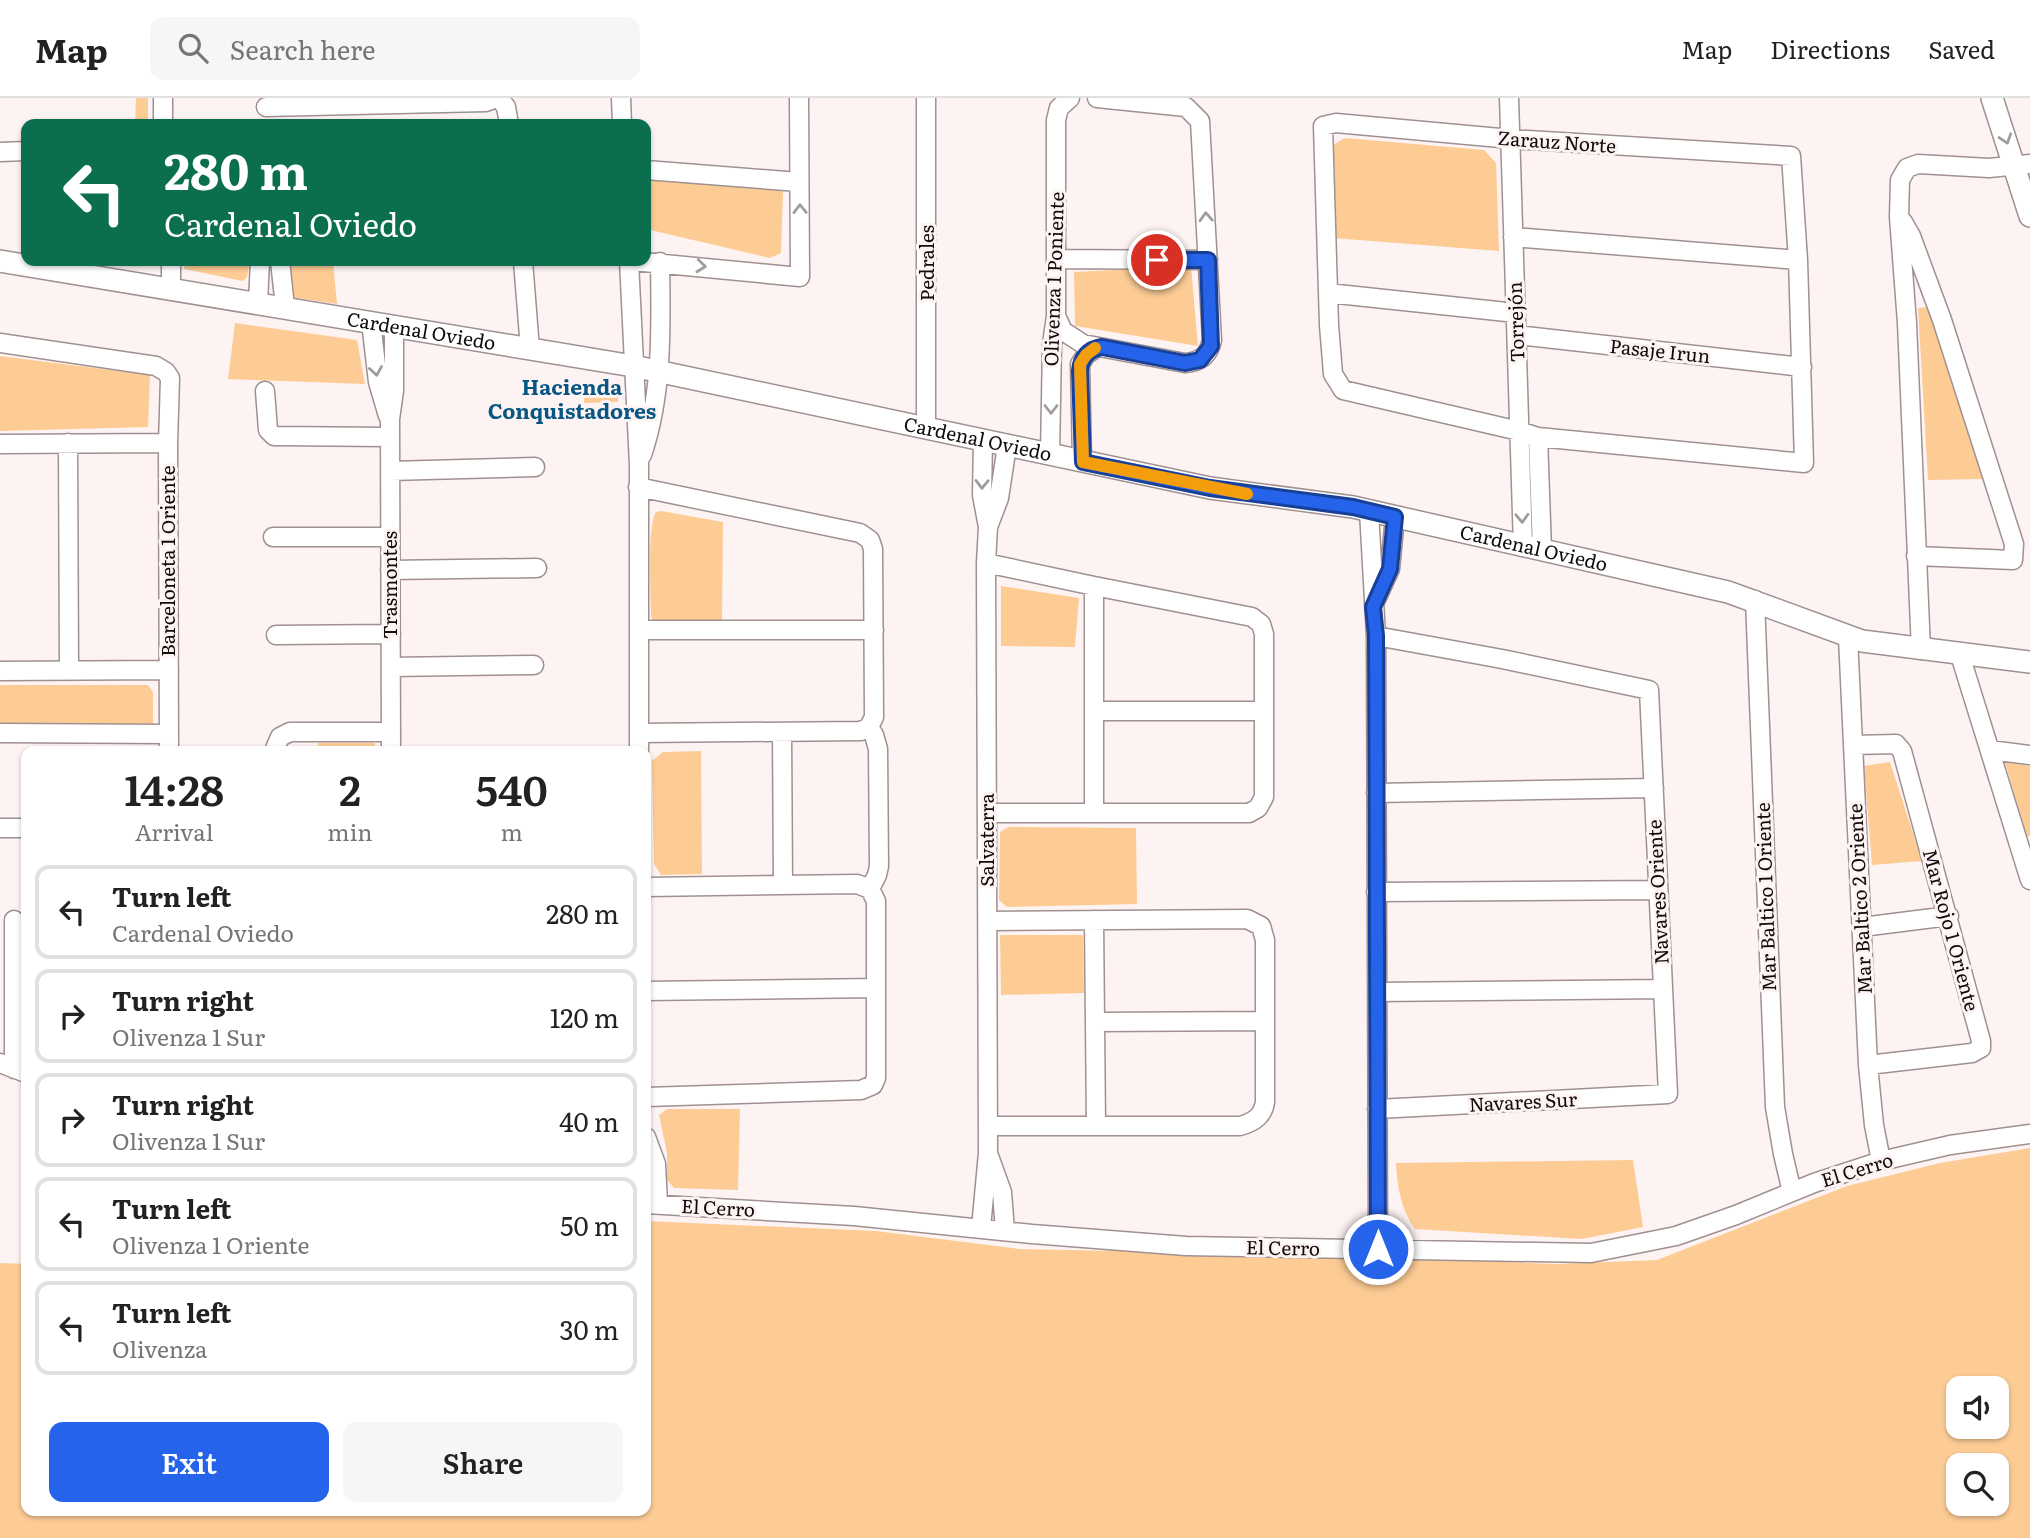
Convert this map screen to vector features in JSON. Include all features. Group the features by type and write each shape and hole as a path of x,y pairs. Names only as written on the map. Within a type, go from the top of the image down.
{"street":[{"path":"163,98 163,119"},
{"path":"266,110 486,102 498,98 506,107 508,119"},
{"path":"621,98 622,119"},
{"path":"651,262 800,277 799,98"},
{"name":"Pedrales","path":"926,98 926,428"},
{"path":"1056,316 1068,335 1096,348 1110,348 1185,363 1195,362 1205,356 1212,340 1200,121 1193,112 1182,106 1097,98"},
{"name":"Torrejón","path":"1509,98 1519,431 1532,549"},
{"path":"1992,98 2022,165 2030,216"},
{"name":"Olivenza 1 Poniente","path":"1050,454 1052,344 1056,316 1056,120 1066,101"},
{"name":"Zarauz Norte","path":"1328,293 1323,125 1336,123 1511,139 1791,156 1798,260"},
{"path":"0,152 21,151"},
{"path":"1921,650 1907,323 1899,217 1900,180 1904,171 1912,165 1989,168 2022,165"},
{"path":"651,170 799,182"},
{"path":"1899,217 1912,236 2014,544 2013,560 1916,556"},
{"path":"1513,237 1798,260 1804,463 1538,437 1343,390 1333,374 1328,293 1516,313"},
{"path":"1056,259 1208,260"},
{"name":"Cardenal Oviedo","path":"0,261 21,264"},
{"path":"639,465 652,425 661,329 660,262"},
{"name":"Cardenal Oviedo","path":"32,266 633,366 1210,488 1353,507 1755,600 1848,637 1883,645 2030,662"},
{"path":"171,266 171,288"},
{"path":"258,302 260,266"},
{"path":"281,266 285,307"},
{"path":"523,266 530,349"},
{"path":"631,266 639,465 638,487 639,742 782,732 861,731 869,727 874,717 873,549 870,540 860,534 638,487"},
{"name":"Trasmontes","path":"371,321 378,382 390,428"},
{"name":"Trasmontes","path":"391,746 390,428 394,391 394,325"},
{"name":"Pasaje Irun","path":"1517,335 1802,367"},
{"name":"Barceloneta 1 Oriente","path":"0,343 156,366 166,372 170,385 169,743"},
{"path":"1083,462 1080,364 1086,355 1096,348"},
{"path":"265,391 268,430 274,436 390,428"},
{"path":"1532,549 1538,437"},
{"name":"Salvaterra","path":"981,1228 988,1153 988,527 982,495 983,440"},
{"path":"68,443 69,671"},
{"path":"0,444 168,443"},
{"name":"Salvaterra","path":"988,527 999,498 1007,446"},
{"path":"390,471 535,467"},
{"path":"1369,511 1376,636 1378,1249"},
{"path":"1373,607 1390,569 1395,517"},
{"path":"273,537 390,537"},
{"path":"986,563 1242,614 1257,620 1264,634 1264,792 1258,808 1244,814 987,813"},
{"path":"390,570 537,568"},
{"path":"1094,586 1094,813"},
{"name":"Mar Baltico 1 Oriente","path":"1755,600 1775,1107 1792,1192"},
{"path":"639,630 874,630"},
{"path":"276,635 391,634"},
{"name":"Navares Oriente","path":"1376,636 1649,690 1668,1094"},
{"name":"Mar Baltico 2 Oriente","path":"1848,637 1868,1065 1881,1161"},
{"path":"1960,655 2030,880"},
{"path":"391,667 534,665"},
{"path":"0,671 169,670"},
{"path":"1094,711 1264,711"},
{"path":"869,727 878,750 879,866 870,889"},
{"path":"277,744 290,732 391,732"},
{"path":"782,732 783,885"},
{"path":"0,733 169,743"},
{"name":"Mar Rojo 1 Oriente","path":"1853,744 1900,746 1949,916 1981,1041 1981,1048 1972,1053 1868,1065"},
{"path":"1990,750 2030,755"},
{"path":"1376,793 1654,788"},
{"path":"0,828 21,828"},
{"path":"651,887 857,884 870,889 876,901 876,1078 873,1085 861,1090 651,1097"},
{"path":"1376,892 1658,890"},
{"path":"1862,927 1949,916"},
{"path":"987,921 1247,919 1261,926 1265,940 1265,1102 1261,1114 1254,1121 1240,1126 988,1126"},
{"path":"13,920 13,1068"},
{"path":"1094,920 1096,1126"},
{"path":"651,991 876,988"},
{"path":"1377,992 1663,989"},
{"path":"1095,1022 1265,1021"},
{"name":"Navares Sur","path":"1377,1109 1668,1094"},
{"name":"El Cerro","path":"652,1204 854,1216 1186,1246 1591,1253 1676,1236 1881,1161 1950,1145 2030,1134"},
{"path":"651,1150 656,1164 652,1204"},
{"name":"Salvaterra","path":"988,1153 1002,1192 1005,1231"}],"shaded area":[{"path":"136,98 148,98 148,119 135,119"},
{"path":"1345,138 1484,150 1496,163 1499,251 1333,238 1333,145"},
{"path":"651,176 777,186 783,192 781,253 770,258 651,230"},
{"path":"184,266 249,266 247,277 243,281 184,269"},
{"path":"289,266 333,266 337,304 291,297"},
{"path":"1191,266 1198,346 1075,326 1074,272"},
{"path":"1929,307 1983,479 1928,480 1918,308"},
{"path":"235,323 357,340 365,384 228,379"},
{"path":"0,356 150,375 148,427 0,431"},
{"path":"584,384 608,384 618,393 618,402 584,403"},
{"path":"656,512 723,522 722,622 653,621 651,531"},
{"path":"1001,586 1079,598 1075,647 1001,646"},
{"path":"0,685 148,685 153,692 153,726 0,725"},
{"path":"318,743 375,743 375,746 318,746"},
{"path":"701,751 702,874 661,875 654,864 652,761 663,752"},
{"path":"1890,762 1922,861 1872,865 1864,766"},
{"path":"2005,762 2030,766 2030,836 2027,837"},
{"path":"1008,827 1136,828 1137,904 1007,907 999,900 1000,832"},
{"path":"1000,935 1083,935 1084,993 1001,995"},
{"path":"667,1109 740,1109 738,1190 674,1188 667,1180 667,1153 659,1115"},
{"path":"2030,1148 2030,1538 0,1538 0,1263 21,1264 21,1516 651,1516 651,1221 876,1231 1019,1249 1323,1255 1556,1264 1657,1260 1847,1186 1940,1163"},
{"path":"1633,1160 1643,1227 1582,1239 1415,1229 1401,1198 1396,1163"}],"slow traffic":[{"path":"1095,348 1080,364 1083,462 1247,494"}],"district":[{"name":"Hacienda Conquistadores","path":"572,400"}],"route":[{"path":"1157,260 1208,260 1211,346 1200,360 1189,363 1102,347 1086,355 1080,364 1083,462 1210,488 1353,507 1395,517 1390,569 1373,607 1376,636 1378,1249"}]}
